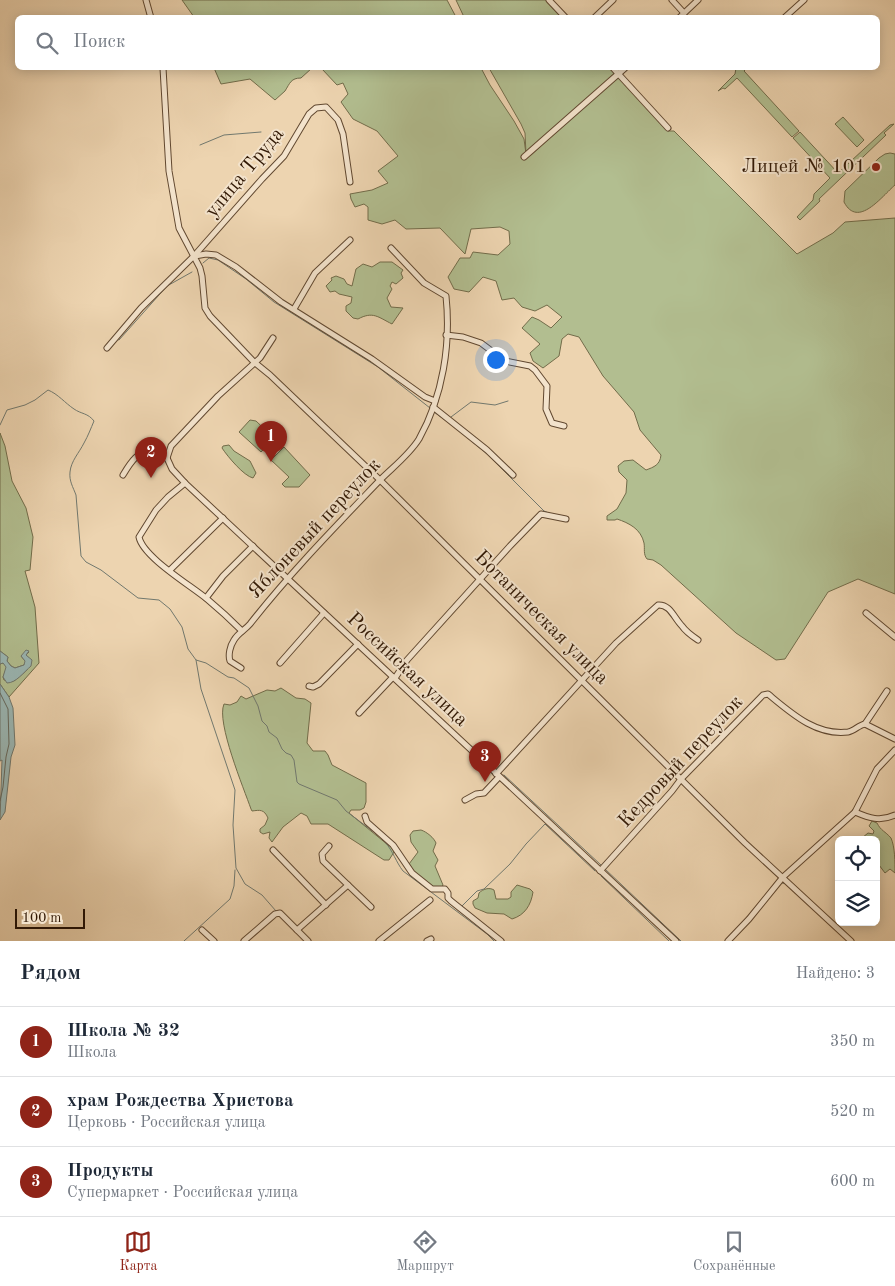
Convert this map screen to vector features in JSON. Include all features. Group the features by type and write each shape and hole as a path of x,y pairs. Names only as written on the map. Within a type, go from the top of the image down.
{"street":[{"path":"146,0 151,15"},
{"path":"549,0 563,15"},
{"path":"597,15 613,0"},
{"path":"672,0 684,13 698,0"},
{"path":"787,15 804,0"},
{"name":"улица Труда","path":"163,70 170,181 179,228 202,276 205,308 210,316"},
{"path":"615,70 668,128"},
{"path":"524,157 623,70"},
{"name":"улица Труда","path":"194,256 284,156 304,121 316,108 326,107 338,120 344,140 350,182"},
{"path":"294,309 315,273 350,240"},
{"name":"Яблоневый переулок","path":"241,668 230,661 229,656 233,641 250,624 287,579 417,441 433,407 444,372 448,314 446,296 424,283 391,248"},
{"path":"107,348 141,308 194,256 216,255 236,267 281,302 372,359 425,397 435,401"},
{"name":"Ботаническая улица","path":"210,316 254,362 380,480 745,843 783,876 851,941"},
{"path":"446,335 463,337 481,343 505,361 530,366 547,386 546,409 552,423 564,426"},
{"path":"123,475 128,465 145,452 154,452 167,458 171,446 218,396 260,358 273,338"},
{"path":"433,407 487,450 513,474"},
{"name":"Российская улица","path":"167,458 172,469 185,483 676,941"},
{"path":"185,483 156,510 139,537 141,544 155,559 206,598 242,631"},
{"path":"359,713 394,678 407,660 541,514 566,519"},
{"path":"170,570 223,518"},
{"path":"206,598 223,576 253,546"},
{"path":"466,800 484,793 616,643 658,605 668,608 681,626 698,640"},
{"path":"280,663 324,613"},
{"path":"866,613 895,637"},
{"path":"309,686 313,687 319,684 358,644"},
{"path":"887,691 865,724 895,739"},
{"name":"Кедровый переулок","path":"600,871 624,847 681,779 764,695 768,694 793,714 821,730 848,732 865,724"},
{"path":"728,941 750,919 783,876 855,812 877,768 895,750"},
{"path":"855,812 872,819 895,815"},
{"path":"365,816 367,822 393,845 412,873 432,889 445,888 451,901 500,941"},
{"path":"329,846 322,854 323,861 371,907"},
{"path":"273,850 326,905"},
{"path":"297,930 348,885"},
{"path":"379,941 430,900"},
{"path":"244,941 275,914 280,913 308,941"},
{"path":"202,930 214,941"}],"green space":[{"path":"182,0 447,0 455,15 193,15"},
{"path":"456,0 547,0 562,15 463,15"},
{"path":"215,70 310,70 301,78 291,82 275,100 250,79 221,84"},
{"path":"323,70 482,70 524,139 526,154 525,133 490,70 613,70 616,73 527,155 531,155 619,75 664,127 668,131 674,131 797,254 833,233 845,222 895,218 895,594 858,579 828,592 785,659 776,660 736,633 661,565 647,559 644,543 637,530 617,519 607,520 607,516 617,509 626,493 627,480 619,472 618,466 624,461 633,460 646,470 656,465 661,455 640,430 634,412 603,376 579,337 568,334 562,339 559,356 543,368 533,361 530,353 540,344 522,328 532,317 551,328 562,317 547,305 535,311 522,307 514,298 502,300 496,281 483,277 469,292 454,289 448,277 460,258 470,258 473,252 498,255 510,244 509,231 500,227 471,229 465,254 440,228 406,229 395,220 382,224 368,220 368,207 364,204 355,207 350,194 372,190 388,183 378,171 398,156 377,131 353,119 341,102 348,94 343,83 337,85"},
{"path":"736,70 745,70 799,131 792,137 737,78 725,89 723,88 718,91 735,74"},
{"path":"843,117 864,140 857,147 835,124"},
{"path":"894,124 884,133 886,135 819,199 820,201 800,220 797,217 813,200 814,194 830,178 793,138 800,132 838,173 890,125"},
{"path":"890,153 895,154 895,185 870,208 856,212 850,209 844,202 845,191 879,158"},
{"path":"380,262 392,262 403,270 401,273 403,278 396,284 392,282 390,286 392,289 387,298 391,307 403,308 392,324 372,315 358,319 353,318 346,311 346,306 351,303 352,297 335,291 330,292 326,286 332,280 331,278 336,276 344,279 347,284 352,286 356,269 363,264 372,267"},
{"path":"250,420 256,421 274,438 261,452 239,432"},
{"path":"0,433 5,446 12,481 26,508 33,537 30,570 25,571 35,607 39,663 9,697 0,684 0,664 3,663 7,667 3,677 4,680 14,681 27,670 29,658 26,655 29,652 21,656 26,662 24,665 15,668 7,661 8,657 0,651"},
{"path":"229,445 234,451 250,461 256,473 253,478 241,470 222,448"},
{"path":"284,447 310,475 299,487 285,487 282,484 289,477 271,460"},
{"path":"281,688 296,698 305,699 311,703 307,743 313,751 325,751 332,765 366,783 366,802 364,808 351,810 349,813 394,848 394,852 389,860 384,860 328,824 311,824 307,816 301,813 283,827 272,842 269,838 270,832 263,834 260,832 268,818 260,810 252,811 251,809 227,740 223,713 224,704 230,705 237,702 241,696 246,699 267,690 275,691"},
{"path":"872,821 877,823 891,838 894,850 895,873 890,869 885,873 880,866 880,836 864,836 868,833 873,834 874,831 869,826"},
{"path":"421,830 430,835 436,843 433,851 438,860 435,866 443,885 440,890 435,889 422,880 409,864 418,852 411,842 410,835 413,831"},
{"path":"517,885 530,889 533,892 527,909 517,917 512,919 504,914 487,913 475,908 473,904 473,901 478,898 479,893 488,889 494,890 496,899 508,899"}],"water":[{"path":"26,650 29,651 26,655 32,660 31,666 17,679 7,683 3,677 6,667 3,663 0,664 0,651 8,657 7,661 15,668 24,665 25,661 21,656"},
{"path":"0,684 9,697 13,708 15,745 11,757 5,812 0,820 2,760 0,761"}],"waterway":[{"path":"200,145 224,135 261,132"},
{"path":"203,263 209,258 218,260 246,279 274,302 378,367 430,408"},
{"path":"119,340 167,286 192,272"},
{"path":"0,425 7,410 25,405 48,390 74,409 92,418 94,421 70,472 76,495 81,556 86,562 101,570 138,598 159,600 170,609 182,627 188,649 196,660 206,663 249,688 258,706 262,721 267,726 269,732 277,738 282,749 291,755 294,760 297,782 337,800 346,811 379,836"},
{"path":"451,417 471,402 495,405 508,401"},
{"path":"434,412 445,420"},
{"path":"452,425 487,454 544,511 551,514"},
{"path":"196,660 201,689 235,790 233,825 236,868 245,884 262,895 276,911"},
{"path":"504,775 601,865"},
{"path":"462,906 477,891 484,889 510,864 545,824 595,871"},
{"path":"385,842 403,871 494,941"},
{"path":"605,869 681,941"},
{"path":"184,941 230,899 234,886 235,870"},
{"path":"601,876 669,941"},
{"path":"782,883 787,884"},
{"path":"279,916 296,933"},
{"path":"299,936 304,941"}],"place":[{"name":"Лицей № 101","path":"876,167"},
{"name":"Школа № 32","path":"271,462"},
{"name":"храм Рождества Христова","path":"151,478"},
{"name":"Продукты","path":"485,782"}]}
